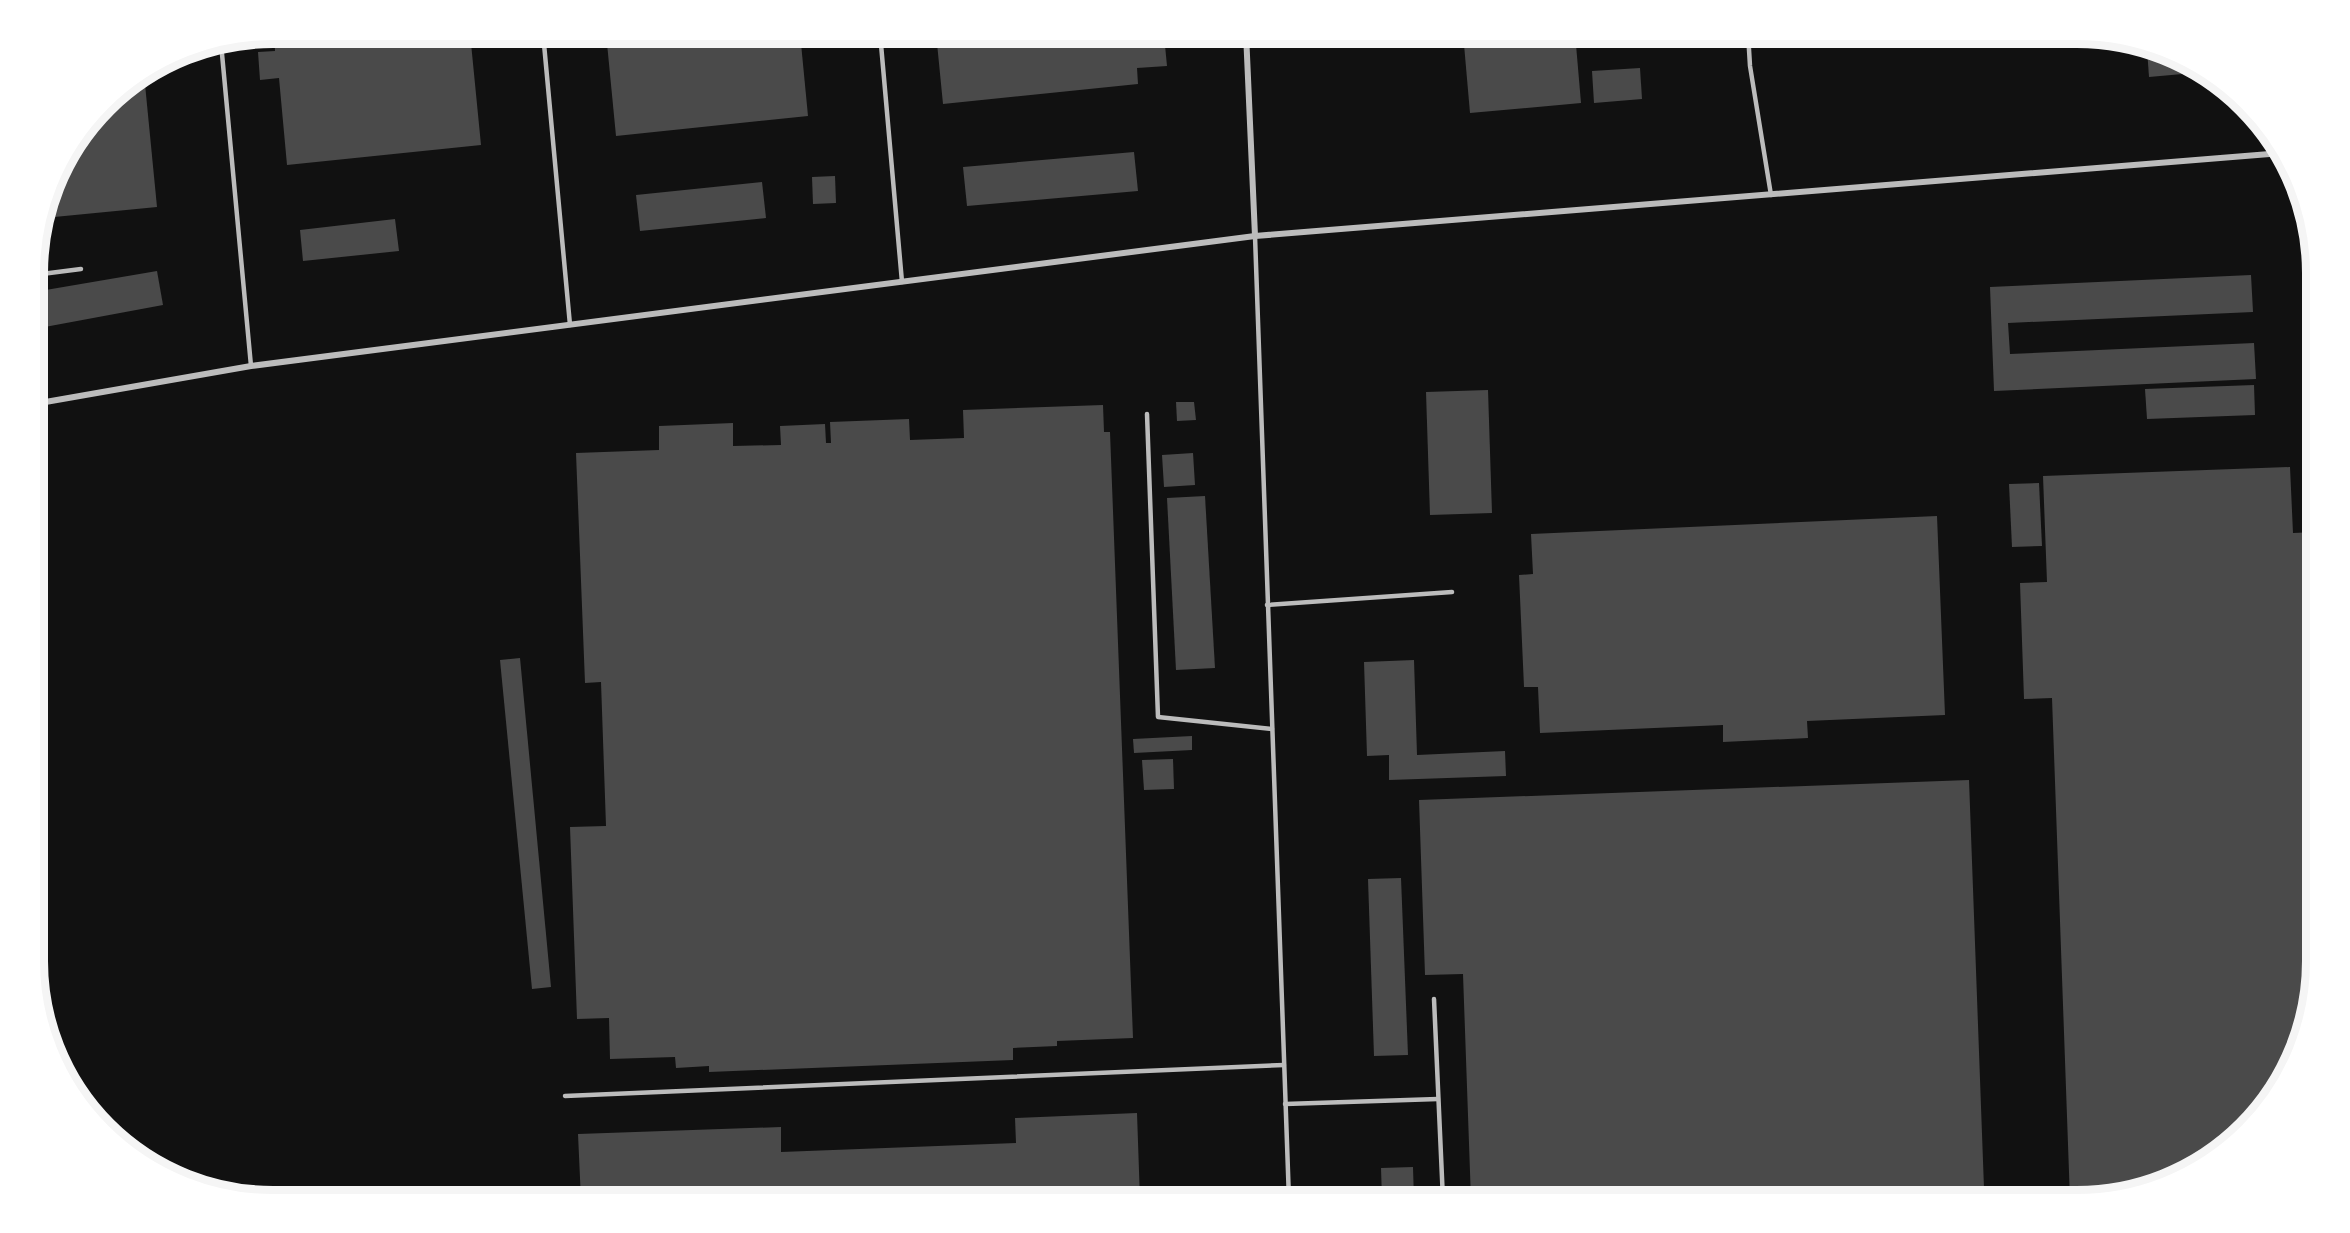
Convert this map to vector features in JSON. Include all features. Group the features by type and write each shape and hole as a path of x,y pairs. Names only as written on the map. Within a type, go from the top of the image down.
{"street":[{"path":"1246,44 1255,237"},
{"path":"44,402 251,366 1255,237 2273,154"}],"lane":[{"path":"544,44 570,325"},
{"path":"881,44 902,282"},
{"path":"1749,44 1750,66 1772,195"},
{"path":"223,49 251,366"},
{"path":"1255,237 1289,1190"},
{"path":"44,273 81,269"},
{"path":"1147,414 1158,717 1272,729"},
{"path":"1267,605 1452,592"},
{"path":"1434,999 1443,1190"},
{"path":"565,1096 1284,1065"},
{"path":"1286,1104 1438,1099"}],"building":[{"path":"275,44 471,44 481,145 287,165 279,78 260,80 258,52 275,51"},
{"path":"607,44 801,44 808,116 616,136"},
{"path":"937,44 1165,44 1167,66 1137,68 1138,84 943,104"},
{"path":"1464,44 1576,44 1581,103 1470,113"},
{"path":"2147,55 2191,73 2149,77"},
{"path":"1640,68 1642,99 1594,103 1592,71"},
{"path":"145,82 157,207 50,217 67,171 82,145 100,122 122,100"},
{"path":"1134,152 1138,191 967,206 963,167"},
{"path":"835,176 836,203 813,204 812,177"},
{"path":"762,182 766,218 640,231 636,195"},
{"path":"395,219 399,251 303,261 300,230"},
{"path":"157,271 163,305 44,327 44,290"},
{"path":"2251,275 2253,312 2008,323 2010,354 2254,343 2256,379 1994,391 1990,287"},
{"path":"2254,385 2255,415 2147,419 2145,389"},
{"path":"1488,390 1492,513 1430,515 1426,392"},
{"path":"1176,402 1194,402 1196,420 1177,421"},
{"path":"1103,405 1104,432 1110,432 1133,1038 1057,1041 1057,1046 1013,1048 1013,1060 709,1072 709,1066 676,1068 675,1057 610,1059 609,1018 577,1019 570,827 606,826 601,682 585,683 576,453 659,450 659,426 733,423 733,446 781,445 780,426 825,424 826,443 831,443 830,422 909,419 910,440 964,438 963,410"},
{"path":"1193,453 1195,485 1164,487 1162,455"},
{"path":"2290,467 2293,533 2306,532 2306,975 2299,1020 2283,1062 2268,1088 2250,1111 2228,1133 2205,1151 2179,1166 2137,1182 2107,1188 2070,1190 2052,698 2024,699 2020,583 2047,582 2043,476"},
{"path":"2039,483 2042,546 2012,547 2009,484"},
{"path":"1205,496 1215,668 1176,670 1167,498"},
{"path":"1937,516 1945,715 1807,721 1808,738 1723,742 1723,725 1540,733 1538,687 1524,687 1519,575 1533,574 1531,534"},
{"path":"520,658 551,987 532,989 500,660"},
{"path":"1414,660 1417,755 1505,751 1506,776 1389,780 1389,755 1367,756 1364,662"},
{"path":"1192,736 1192,750 1134,753 1133,739"},
{"path":"1173,759 1174,789 1144,790 1142,760"},
{"path":"1969,780 1984,1188 1471,1190 1463,974 1425,975 1419,800"},
{"path":"1401,878 1408,1055 1374,1056 1368,879"},
{"path":"1137,1113 1140,1190 581,1190 578,1134 781,1127 781,1152 1016,1143 1015,1118"},
{"path":"1413,1167 1414,1190 1382,1190 1381,1168"}]}
